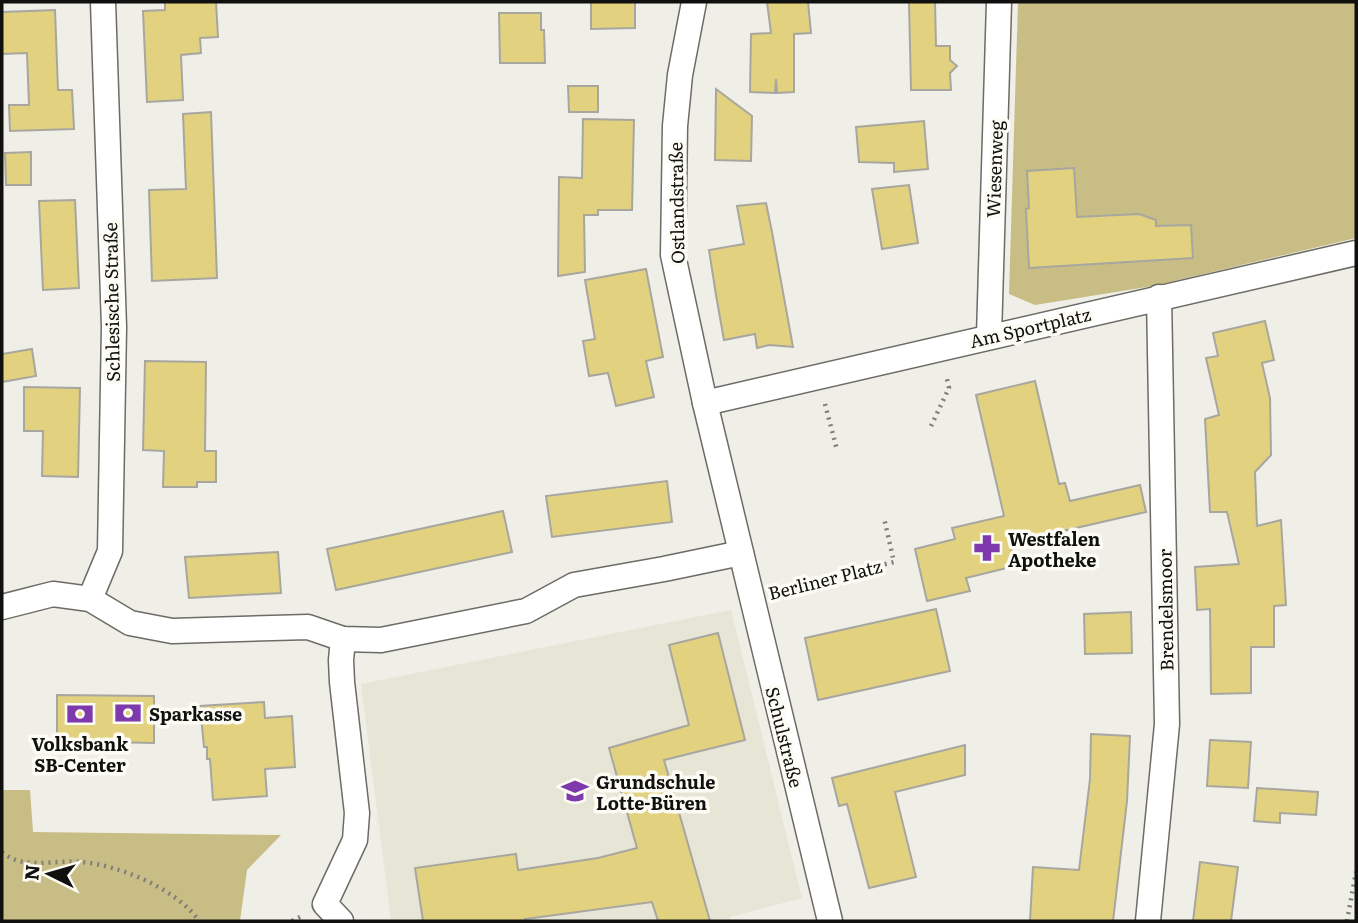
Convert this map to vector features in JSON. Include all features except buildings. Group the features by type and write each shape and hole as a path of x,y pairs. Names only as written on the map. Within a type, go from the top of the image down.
{"street":[{"name":"Schlesische Straße","path":"90,599 110,551 114,327 103,2"},
{"name":"Ostlandstraße","path":"694,2 680,75 675,127 673,255 705,402"},
{"name":"Wiesenweg","path":"989,336 999,2"},
{"name":"Am Sportplatz","path":"705,402 1356,253"},
{"name":"Brendelsmoor","path":"1148,921 1167,724 1159,298"},
{"path":"2,607 52,594 90,599 130,623 172,631 308,627 343,639 381,640 526,611 574,585 741,553 705,402"},
{"name":"Schulstraße","path":"741,553 830,921"},
{"path":"341,921 325,904 355,841 357,813 342,682 343,639"}],"path":[{"path":"931,426 949,388 940,348"},
{"path":"818,376 837,450"},
{"name":"Berliner Platz","path":"752,597 894,562 884,518"},
{"path":"2,852 8,858 34,864 78,861 112,866 177,897 199,921"},
{"path":"1347,921 1356,872"}],"shaded area":[{"path":"1018,2 1356,2 1356,238 1153,286 1035,305 1009,294"},
{"name":"Grundschule Lotte-Büren","path":"731,610 802,898 730,917 730,921 391,921 361,684"},
{"path":"2,790 30,790 33,832 281,835 247,870 240,921 2,921"}],"place":[{"name":"Westfalen Apotheke","path":"987,548"},
{"name":"Sparkasse","path":"128,713"},
{"name":"Volksbank SB-Center","path":"80,714"},
{"name":"Grundschule Lotte-Büren","path":"575,791"}]}
